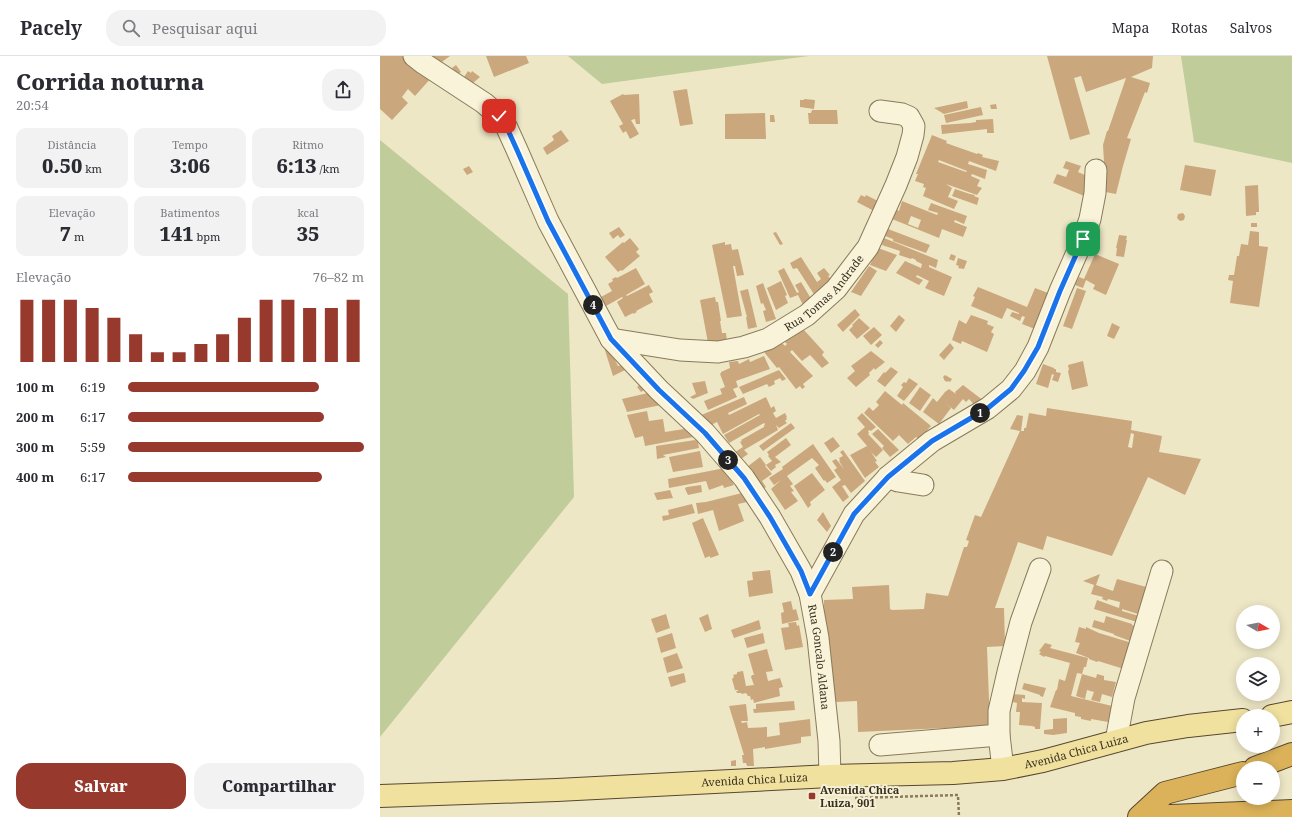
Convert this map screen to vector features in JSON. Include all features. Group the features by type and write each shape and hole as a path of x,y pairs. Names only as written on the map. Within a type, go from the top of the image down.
{"highway":[{"path":"1274,761 1292,754"},
{"path":"1139,817 1165,793 1236,775"},
{"path":"1147,817 1292,812"}],"main road":[{"path":"1280,714 1292,712"},
{"name":"Avenida Chica Luiza","path":"380,796 557,790 1003,769 1043,761 1146,733 1188,726 1236,721"}],"street":[{"name":"Rua Goncalo Aldana","path":"414,56 484,103 499,116 507,128 548,221 611,339 659,390 705,433 744,478 770,517 801,571 810,594 820,654 829,741 830,776"},
{"name":"Rua Tomas Andrade","path":"611,339 680,350 718,352 744,347 768,338 808,315 836,289 868,247 907,157 914,126 909,117 902,114 880,111"},
{"path":"810,594 854,514 888,477 932,441 988,408 1011,389 1024,371 1038,347 1090,219 1095,193 1096,170"},
{"path":"888,477 898,481 923,485"},
{"path":"1003,769 999,735 1000,711 1021,622 1040,569"},
{"path":"1116,741 1124,698 1162,571"},
{"path":"880,745 999,735"}],"path":[{"path":"855,798 958,795 959,817"}],"green space":[{"path":"568,56 809,56 602,84"},
{"path":"1181,56 1292,56 1292,163 1194,142"},
{"path":"380,140 568,294 574,497 380,737"}],"building":[{"path":"380,56 406,56 432,77 415,96 408,89 402,97 408,103 392,120 380,109"},
{"path":"432,56 450,56 439,64"},
{"path":"486,56 526,56 529,63 494,77"},
{"path":"1047,56 1153,56 1152,68 1131,77 1150,83 1127,138 1131,139 1116,194 1100,191 1104,162 1103,145 1126,78 1086,92 1081,76 1074,78 1090,134 1070,140"},
{"path":"456,65 461,72 458,74 452,68"},
{"path":"468,71 471,73 472,71 480,77 473,83 464,77"},
{"path":"687,89 693,124 680,126 673,91"},
{"path":"623,94 639,94 640,124 636,124 635,119 631,120 639,134 630,139 626,131 623,133 619,126 623,124 610,101"},
{"path":"800,100 815,100 814,109 800,107"},
{"path":"967,101 968,108 944,114 934,108"},
{"path":"996,104 997,109 991,109 990,105"},
{"path":"981,107 983,115 946,123 944,115"},
{"path":"812,110 837,110 838,124 809,124 808,113 811,113"},
{"path":"765,113 766,139 725,139 725,114"},
{"path":"770,115 774,115 775,122 770,122"},
{"path":"993,119 994,133 987,133 987,129 942,134 941,125 970,123 976,122 976,120"},
{"path":"561,130 569,141 547,155 543,148 554,140 552,136"},
{"path":"932,135 947,141 946,143 983,155 982,157 999,161 996,171 969,161 968,164 987,170 985,179 972,174 971,176 980,180 977,186 982,188 977,195 946,184 952,188 948,197 958,201 954,209 923,196 926,188 923,187 924,184 915,181 918,174 916,174","holes":["939,160 967,171 966,172 938,162"]},
{"path":"1066,161 1081,166 1078,172 1087,176 1089,198 1053,183 1057,174 1066,177 1069,170 1063,168"},
{"path":"1185,165 1216,170 1211,196 1180,190"},
{"path":"469,166 473,172 467,175 463,169"},
{"path":"1258,185 1259,212 1256,212 1256,215 1246,216 1245,186"},
{"path":"955,189 975,195 974,196 979,198 977,205 952,196"},
{"path":"861,195 865,197 866,195 878,201 874,211 857,202"},
{"path":"902,201 937,215 938,213 928,210 931,203 967,216 964,224 955,220 954,222 967,227 963,237 942,229 939,238 892,219 897,210 899,211","holes":["911,216 921,220 918,228 908,224"]},
{"path":"1183,213 1185,216 1184,220 1180,221 1177,218 1178,214"},
{"path":"1251,223 1257,223 1257,227 1251,227"},
{"path":"619,227 625,235 620,238 618,235 613,239 609,233"},
{"path":"888,229 930,245 926,253 893,241 893,239 885,236"},
{"path":"1250,231 1259,232 1259,246 1268,247 1259,307 1230,303 1233,281 1228,280 1229,275 1234,275 1237,256 1239,256 1241,244 1248,245"},
{"path":"776,232 783,244 780,245 773,233"},
{"path":"1119,235 1127,236 1124,257 1116,256"},
{"path":"630,238 639,249 636,252 640,256 622,271 621,270 618,272 605,257"},
{"path":"884,238 938,260 936,268 929,265 929,267 952,277 944,296 925,288 929,281 917,275 916,277 923,280 919,285 896,273 905,261 921,268 922,264 912,258 899,255 900,251 882,245"},
{"path":"725,242 725,245 731,244 732,250 738,249 744,275 737,276 735,266 733,266 742,316 727,318 712,245"},
{"path":"878,248 897,255 886,271 870,265"},
{"path":"951,254 956,256 954,261 949,259"},
{"path":"1095,254 1119,264 1106,295 1093,289 1095,285 1086,280 1083,288 1075,285 1079,277 1084,279"},
{"path":"801,257 817,282 821,279 817,273 824,268 834,283 817,299 797,268 793,269 790,263"},
{"path":"958,258 967,261 964,269 958,268 959,266 956,265"},
{"path":"869,266 877,271 861,296 851,292"},
{"path":"636,268 645,284 626,295 627,296 649,285 653,292 649,294 653,302 636,311 637,312 625,317 617,302 623,298 622,297 606,306 601,297 612,291 608,284 613,281 612,279"},
{"path":"784,268 797,293 799,292 795,285 801,282 813,302 804,307 798,295 790,298 778,271"},
{"path":"781,281 787,295 785,296 788,303 776,310 767,288"},
{"path":"763,283 776,319 766,322 763,311 766,310 763,303 761,304 756,286"},
{"path":"978,287 1027,307 1035,288 1048,293 1036,321 1038,322 1035,329 1022,324 1025,317 1022,316 1020,321 1010,316 1012,312 1019,313 1007,308 1002,319 971,306 975,297 973,296"},
{"path":"1077,288 1086,291 1072,329 1063,326"},
{"path":"748,289 757,327 748,329 747,317 740,291"},
{"path":"715,297 716,302 718,302 722,333 726,333 727,341 708,343 700,300"},
{"path":"855,309 860,315 843,332 837,325"},
{"path":"899,315 905,320 896,332 890,326"},
{"path":"971,315 988,321 987,324 994,327 991,332 994,334 987,352 962,341 961,344 952,340 959,320 966,324"},
{"path":"859,318 870,328 857,339 849,330"},
{"path":"1112,323 1120,327 1114,339 1107,336"},
{"path":"874,327 882,335 871,345 863,336"},
{"path":"804,330 824,352 822,355 829,363 822,368 810,355 802,361 792,350 790,352 813,376 803,384 805,387 802,389 800,386 796,389 779,367 777,368 764,352 781,342 785,346 787,344 784,341"},
{"path":"880,340 883,343 878,348 875,345"},
{"path":"950,343 954,348 944,360 939,355"},
{"path":"603,344 612,354 618,366 622,365 625,370 613,376"},
{"path":"871,351 885,362 875,370 874,368 869,373 870,375 856,387 847,378 855,371 851,366"},
{"path":"764,356 770,369 736,381 738,387 733,389 737,397 708,410 704,401 722,394 720,389 725,387 720,374 721,372 730,368 729,362 738,361 739,364 749,359 750,362"},
{"path":"1083,361 1088,386 1072,390 1068,365"},
{"path":"1043,364 1056,369 1056,372 1061,373 1058,382 1052,380 1054,375 1052,374 1048,388 1036,384"},
{"path":"891,367 898,372 885,387 877,381 884,372 885,373"},
{"path":"779,370 786,379 782,381 780,378 774,381 775,384 769,387 767,384 743,394 739,387"},
{"path":"945,375 952,379 950,382 944,380 943,377"},
{"path":"909,378 918,384 904,401 897,396 903,387 901,385 904,382 906,383"},
{"path":"705,381 708,393 693,399 690,397 696,394 692,383"},
{"path":"641,384 646,389 641,392 637,387"},
{"path":"963,385 984,401 977,408 969,399 966,402 963,399 954,410 945,403 951,408 939,424 923,412 933,398 937,402 949,389 956,394 955,392"},
{"path":"920,387 931,395 920,411 909,403"},
{"path":"885,391 902,405 903,403 931,426 919,439 916,437 908,444 899,435 893,441 864,413 869,407 873,411 879,405 876,402"},
{"path":"648,393 661,405 627,412 622,399"},
{"path":"744,397 747,404 728,413 729,415 766,397 771,408 774,406 776,411 773,413 776,418 785,413 787,419 785,421 787,423 779,428 776,425 778,430 744,450 748,454 741,459 735,452 743,447 740,442 742,441 741,440 764,427 765,424 764,423 729,443 724,435 760,415 759,414 723,434 717,422 709,426 699,416"},
{"path":"1047,408 1132,421 1131,430 1162,436 1159,452 1201,459 1185,495 1148,477 1112,556 1047,536 1043,550 1018,542 995,608 1004,608 1005,646 987,647 990,726 858,732 857,701 836,702 824,617 824,600 853,599 852,587 889,585 890,609 892,610 924,609 926,593 948,596 964,547 967,547 969,541 966,540 975,515 981,517 1020,431 1010,429 1017,415 1023,416 1021,431 1024,431 1024,428 1026,428 1029,413 1046,416","holes":["1131,433 1134,434 1132,448 1128,447"]},
{"path":"647,411 649,421 663,419 665,432 684,429 693,437 645,446 643,436 635,438 627,415"},
{"path":"862,413 876,427 871,431 868,431 868,434 883,450 876,457 871,452 879,467 865,478 850,455 867,446 857,434 865,427 857,418"},
{"path":"791,423 795,428 763,451 759,446"},
{"path":"878,429 899,450 890,457 882,448 884,446 872,434"},
{"path":"833,437 840,446 831,453 824,443"},
{"path":"786,438 791,445 775,457 781,462 775,465 776,467 771,471 766,465 772,461 767,452"},
{"path":"695,440 698,442 699,448 663,455 666,457 657,459 656,446"},
{"path":"813,444 836,477 827,483 825,480 824,481 815,468 819,465 812,458 787,476 793,484 790,486 794,491 791,492 798,501 785,510 771,489 781,480 774,485 769,478 783,469 782,467"},
{"path":"843,450 865,481 851,493 845,485 842,486 849,497 843,502 832,487 841,480 834,470 837,468 832,461 836,459 844,469 839,461 839,458 843,456 840,452"},
{"path":"700,451 703,467 673,472 669,457"},
{"path":"760,457 766,465 765,466 772,474 762,481 766,487 763,489 747,467"},
{"path":"725,468 734,485 724,488 723,485 709,490 706,481 669,488 668,479"},
{"path":"812,473 825,490 810,502 811,505 808,508 794,486"},
{"path":"701,485 702,492 688,495 685,488"},
{"path":"670,490 673,498 657,500 654,493"},
{"path":"742,493 747,502 738,504 744,521 719,531 713,510 698,514 696,503"},
{"path":"692,504 695,513 663,521 662,516 669,515 668,510"},
{"path":"823,512 831,526 827,532 817,520"},
{"path":"703,518 719,555 710,558 710,556 705,558 692,523"},
{"path":"770,570 773,593 749,597 747,581 753,580 752,572"},
{"path":"1100,574 1096,585 1113,591 1117,579 1150,588 1141,615 1122,609 1122,611 1139,616 1137,622 1094,609 1097,600 1119,608 1120,602 1108,599 1107,601 1102,599 1103,597 1091,594 1094,585 1083,581"},
{"path":"791,601 793,610 796,609 799,620 782,624 781,613 784,612 782,603"},
{"path":"666,614 670,628 656,633 651,619"},
{"path":"708,614 712,629 705,632 699,618"},
{"path":"1106,616 1138,627 1133,642 1092,627 1094,620 1104,623"},
{"path":"759,620 761,629 734,638 731,630"},
{"path":"796,622 797,626 799,625 803,647 785,650 781,628 789,627 788,623"},
{"path":"1079,627 1086,629 1086,627 1099,633 1132,643 1124,669 1098,661 1097,662 1076,653 1080,643 1075,642"},
{"path":"672,633 676,648 661,653 657,638"},
{"path":"763,633 765,643 747,648 744,638"},
{"path":"1045,643 1052,645 1050,648 1088,658 1086,667 1084,667 1082,674 1077,673 1071,696 1112,706 1108,722 1081,719 1081,717 1075,716 1075,713 1050,707 1057,690 1059,679 1065,681 1070,663 1044,657 1039,654 1041,652 1039,651"},
{"path":"767,649 773,671 766,672 768,681 780,678 783,687 779,688 780,696 754,703 753,699 751,700 750,696 746,693 737,693 736,691 738,690 735,690 732,679 734,677 733,675 737,674 737,672 743,671 746,686 754,685 751,677 754,675 748,654"},
{"path":"677,653 683,668 667,673 663,658"},
{"path":"684,673 686,682 671,687 668,677"},
{"path":"1082,674 1096,678 1097,674 1104,676 1104,680 1116,682 1112,697 1102,694 1100,702 1091,700 1094,692 1087,690 1085,699 1076,696"},
{"path":"1024,683 1046,688 1043,697 1022,689"},
{"path":"1013,694 1025,695 1025,699 1022,698 1022,702 1042,703 1040,729 1035,729 1035,727 1032,726 1019,725 1020,712 1016,712 1017,703 1013,702"},
{"path":"794,701 795,710 754,713 753,709 756,709 756,704"},
{"path":"746,704 748,721 741,721 742,723 747,722 748,728 767,727 767,737 780,735 779,723 810,719 811,736 801,737 801,743 765,749 765,747 753,749 754,766 747,766 746,763 743,763 742,755 744,755 729,706"},
{"path":"1067,718 1067,733 1053,735 1044,734 1044,730 1053,729 1053,719"},
{"path":"736,760 736,766 731,766 731,761"}],"place":[{"name":"Avenida Chica Luiza, 901","path":"812,796"}],"route":[{"path":"499,116 507,128 548,221 611,339 659,390 705,433 744,478 770,517 801,571 810,594 854,514 888,477 932,441 988,408 1011,389 1024,371 1038,347 1060,291 1083,239"}]}
